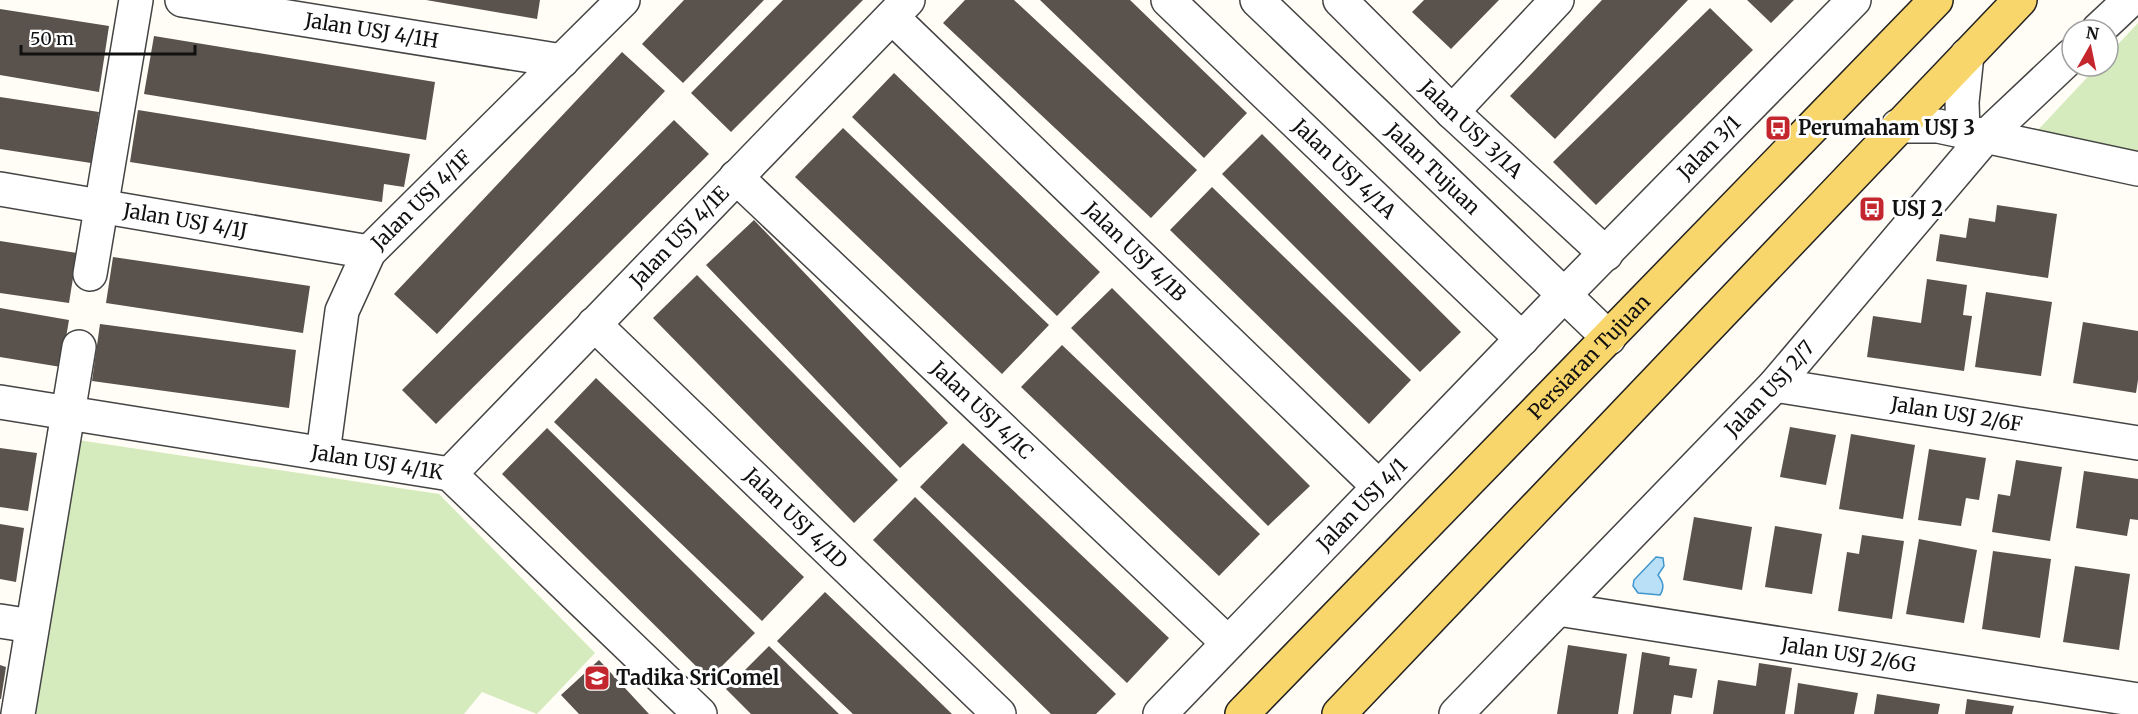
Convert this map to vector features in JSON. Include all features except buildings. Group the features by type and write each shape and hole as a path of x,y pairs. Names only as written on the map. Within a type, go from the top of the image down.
{"main road":[{"name":"Persiaran Tujuan","path":"1242,714 1936,0"},
{"path":"1339,714 2020,0"}],"street":[{"path":"90,274 136,0"},
{"name":"Jalan USJ 4/1H","path":"182,0 562,61"},
{"name":"Jalan USJ 4/1F","path":"323,453 342,311 369,252 623,0"},
{"name":"Jalan USJ 4/1A","path":"1168,0 1522,339"},
{"name":"Jalan Tujuan","path":"1257,0 1609,338"},
{"name":"Jalan USJ 3/1A","path":"1340,0 1452,112 1606,254"},
{"path":"1452,112 1557,0"},
{"name":"Jalan 3/1","path":"1565,294 1854,0"},
{"path":"2111,18 2130,0"},
{"name":"Jalan USJ 4/1E","path":"450,474 900,8"},
{"name":"Jalan USJ 4/1B","path":"900,8 1379,487"},
{"path":"1966,55 1962,102 1974,134"},
{"name":"Jalan USJ 2/7","path":"1456,714 1775,385 1974,134 2060,65"},
{"path":"1898,126 1938,126 2138,169"},
{"name":"Jalan USJ 4/1C","path":"736,177 1228,643"},
{"name":"Jalan USJ 4/1J","path":"0,189 369,252"},
{"name":"Jalan USJ 4/1","path":"1160,714 1565,294"},
{"name":"Jalan USJ 4/1D","path":"594,324 999,714"},
{"path":"18,714 79,347"},
{"name":"Jalan USJ 2/6F","path":"1775,385 2138,443"},
{"name":"Jalan USJ 4/1K","path":"0,402 450,474 700,714"},
{"name":"Jalan USJ 2/6G","path":"1558,609 2138,700"},
{"path":"0,621 33,626"}],"green space":[{"path":"2138,23 2138,170 2018,151 2087,78 2120,78 2120,42"},
{"path":"78,440 439,494 595,653 537,714 482,692 464,714 36,714"}],"water":[{"path":"1656,557 1663,558 1664,566 1658,575 1663,585 1662,592 1660,595 1638,593 1633,586 1634,580"}],"place":[{"name":"Perumaham USJ 3","path":"1778,128"},
{"name":"USJ 2","path":"1872,209"},
{"name":"Tadika SriComel","path":"597,678"}]}
